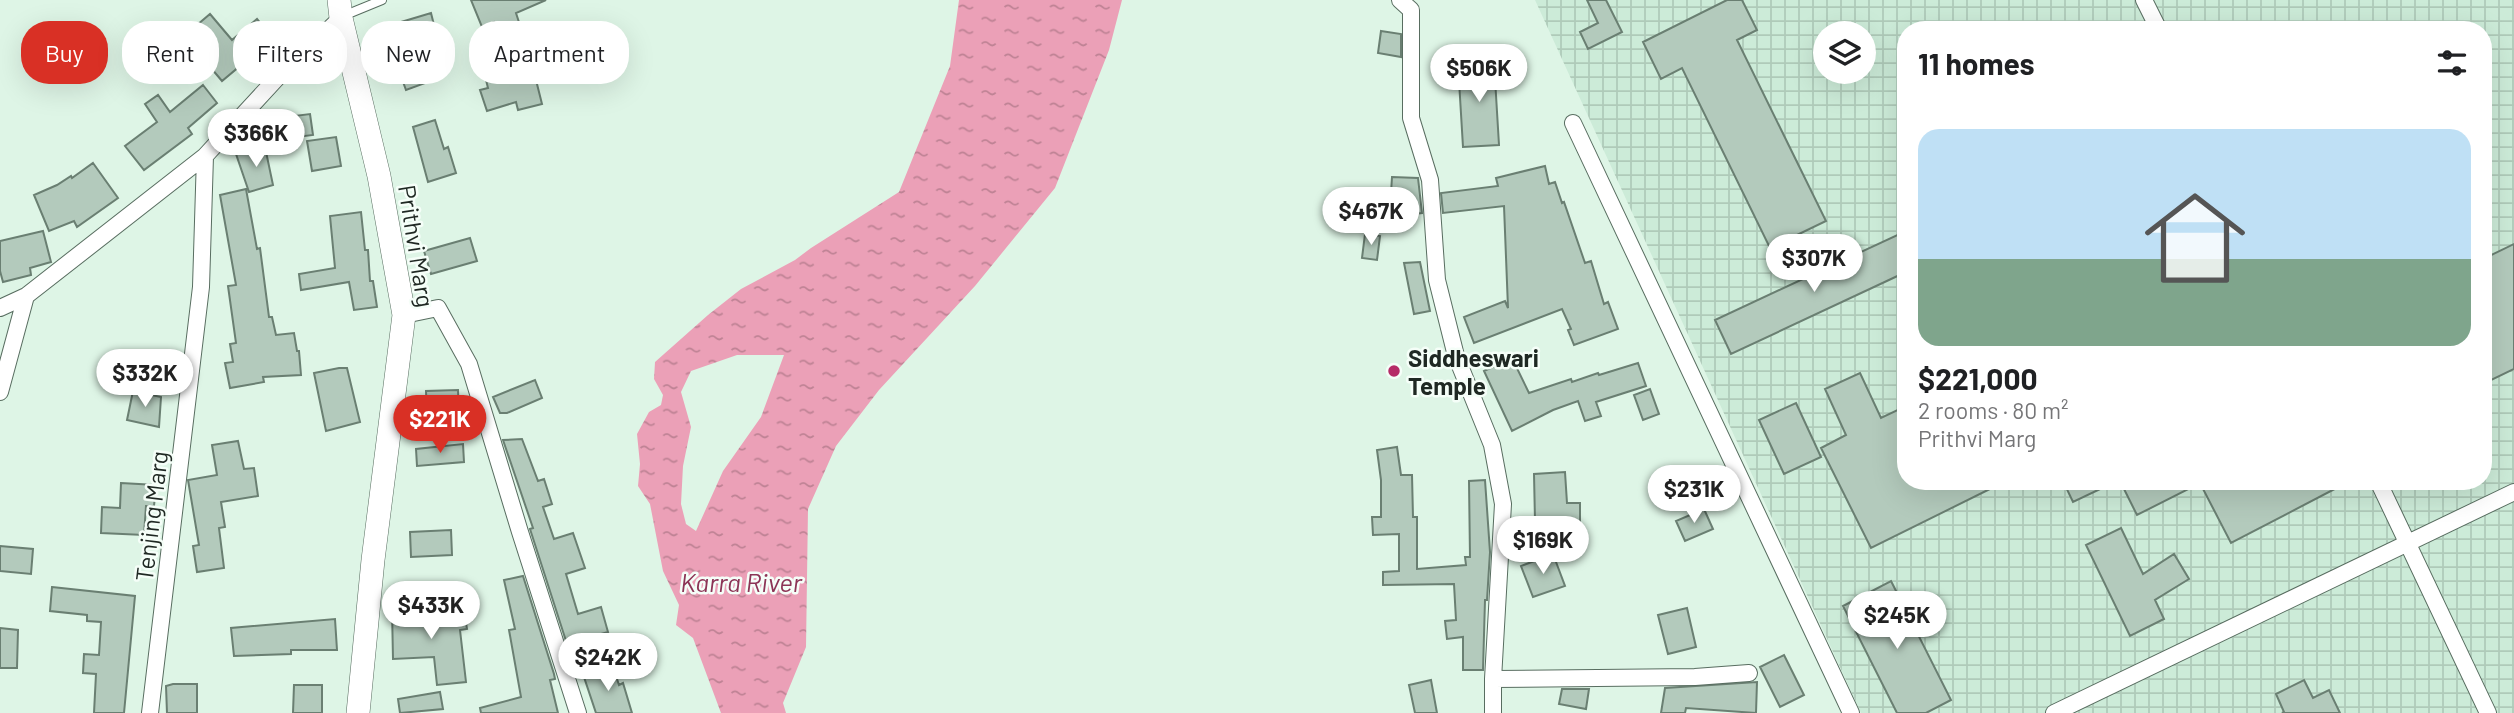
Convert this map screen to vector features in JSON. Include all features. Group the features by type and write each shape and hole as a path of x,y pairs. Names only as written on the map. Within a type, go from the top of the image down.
{"street":[{"path":"1400,0 1411,10 1411,118 1430,180 1437,280 1456,356 1492,445 1503,505 1493,713"},
{"path":"2144,0 2154,21"},
{"path":"0,307 26,296 205,156 340,9"},
{"name":"Prithvi Marg","path":"340,9 379,176 404,315 373,560 358,713"},
{"path":"1573,123 1851,713"},
{"name":"Tenjing Marg","path":"150,713 201,287 205,156"},
{"path":"0,391 26,296"},
{"path":"404,315 438,308 469,364 578,713"},
{"path":"2382,490 2488,713"},
{"path":"2054,713 2514,492"},
{"path":"1493,679 1695,677 1749,673"}],"lane":[{"path":"340,9 382,0"}],"shaded area":[{"path":"1535,0 2514,0 2514,713 1861,713"}],"water":[{"name":"Karra River","path":"959,0 1122,0 1109,50 1055,188 975,286 879,390 836,446 808,509 806,647 783,703 786,713 721,713 693,638 676,625 679,605 663,571 650,504 638,486 640,464 637,434 649,412 661,405 663,395 654,379 655,362 741,289 795,260 899,192 950,66","holes":["737,355 784,355 761,417 723,471 696,531 686,524 681,504 683,466 691,427 681,392 691,371"]}],"building":[{"path":"471,0 546,0 516,13 519,21 480,21"},
{"path":"1587,0 1606,0 1622,32 1588,49 1580,32 1598,23"},
{"path":"1727,0 1742,0 1757,30 1737,40 1826,221 1770,248 1682,68 1661,79 1643,42"},
{"path":"431,13 433,21 404,21"},
{"path":"210,14 216,21 202,21"},
{"path":"219,25 233,39 233,72 222,81 219,77"},
{"path":"1381,31 1401,34 1401,57 1378,53"},
{"path":"1494,62 1499,145 1463,147 1458,64"},
{"path":"404,84 422,84 406,90"},
{"path":"487,84 537,84 542,104 518,110 516,102 487,111 480,90 488,88"},
{"path":"203,85 217,103 188,128 192,134 144,170 125,146 157,122 145,104 158,95 170,112"},
{"path":"310,114 313,135 273,140 270,119"},
{"path":"435,120 444,149 448,147 456,173 428,182 413,127"},
{"path":"336,137 341,166 312,171 307,141"},
{"path":"265,147 273,185 249,192 236,154"},
{"path":"93,163 118,198 77,227 74,221 49,231 34,195 71,176 72,178"},
{"path":"1545,166 1549,184 1555,182 1585,263 1591,261 1604,304 1608,302 1618,329 1574,345 1568,330 1571,329 1562,309 1474,343 1464,317 1505,301 1508,308 1504,206 1443,213 1441,193 1498,186 1496,178"},
{"path":"1392,177 1418,178 1422,213 1404,215 1404,194 1391,193"},
{"path":"246,189 257,249 260,248 269,317 272,317 276,335 294,333 301,375 263,377 264,382 230,388 225,363 233,362 230,344 236,343 228,286 236,285 220,195"},
{"path":"361,212 370,281 373,281 377,307 354,310 349,282 301,290 299,274 335,268 330,216"},
{"path":"43,231 51,262 30,268 31,275 3,282 0,271 0,241"},
{"path":"1365,234 1380,236 1377,260 1362,258"},
{"path":"1897,235 1897,276 1731,354 1715,320"},
{"path":"470,238 477,261 431,274 424,251"},
{"path":"2514,244 2514,369 2492,380 2492,255"},
{"path":"1420,262 1430,311 1414,314 1404,263"},
{"path":"1512,358 1529,393 1571,379 1572,382 1638,363 1646,386 1596,402 1601,416 1585,421 1578,401 1553,410 1512,431 1484,371"},
{"path":"347,368 360,422 326,431 314,373"},
{"path":"1860,373 1881,418 1897,410 1897,490 1988,490 1871,548 1821,448 1846,435 1825,389"},
{"path":"535,380 542,398 507,413 500,413 493,397"},
{"path":"1650,389 1659,414 1643,420 1634,395"},
{"path":"458,390 459,415 427,416 426,391"},
{"path":"133,391 161,397 159,427 127,420"},
{"path":"1796,403 1821,457 1784,474 1759,420"},
{"path":"522,439 538,481 544,479 552,504 543,507 554,539 573,533 585,568 566,574 578,614 601,607 608,632 567,644 530,529 533,528 503,440"},
{"path":"238,441 244,469 254,468 258,496 221,502 225,527 219,528 224,568 197,572 193,546 199,545 188,480 217,475 212,445"},
{"path":"463,444 464,462 417,466 416,449"},
{"path":"1397,447 1401,475 1412,475 1413,517 1417,517 1417,569 1466,565 1465,557 1470,557 1469,481 1485,480 1490,552 1485,600 1483,670 1463,670 1463,637 1447,639 1445,621 1456,620 1454,584 1383,585 1383,572 1399,571 1399,534 1373,535 1372,517 1381,517 1381,480 1377,450"},
{"path":"1565,472 1567,503 1580,503 1580,521 1535,521 1534,474"},
{"path":"121,483 156,485 154,506 146,506 144,535 101,533 102,507 120,508"},
{"path":"2067,490 2098,490 2073,502"},
{"path":"2124,490 2186,490 2137,515"},
{"path":"2204,490 2333,490 2231,543"},
{"path":"1704,509 1713,529 1685,541 1676,521"},
{"path":"2121,528 2143,574 2174,554 2189,579 2155,600 2164,619 2130,636 2086,545"},
{"path":"451,530 452,555 411,557 410,532"},
{"path":"0,546 33,549 31,574 0,571"},
{"path":"1553,554 1565,586 1533,597 1521,566"},
{"path":"523,576 554,674 555,679 550,680 558,713 481,713 480,708 521,697 509,630 515,629 504,580"},
{"path":"1891,581 1951,700 1926,713 1897,713 1843,606"},
{"path":"52,587 135,596 124,713 94,713 96,674 83,673 84,654 99,655 101,622 87,621 87,615 50,611"},
{"path":"419,607 420,617 464,611 467,629 460,630 466,682 437,685 434,657 393,659 392,609"},
{"path":"1687,608 1696,647 1668,654 1658,615"},
{"path":"335,619 337,650 291,650 291,654 234,656 231,628"},
{"path":"0,628 18,630 17,668 0,668"},
{"path":"1784,655 1804,695 1780,707 1760,667"},
{"path":"613,667 619,685 623,683 632,713 596,713 584,677"},
{"path":"1431,680 1437,713 1415,713 1409,685"},
{"path":"2304,680 2313,698 2329,690 2340,713 2282,713 2284,712 2276,694"},
{"path":"1757,682 1756,713 1686,708 1685,713 1661,713 1665,688"},
{"path":"197,684 197,713 167,713 166,686"},
{"path":"294,685 322,685 322,713 293,713"},
{"path":"1562,689 1589,689 1586,709 1559,704"},
{"path":"440,692 443,709 400,713 398,699"}],"place":[{"name":"Siddheswari Temple","path":"1394,371"}]}
